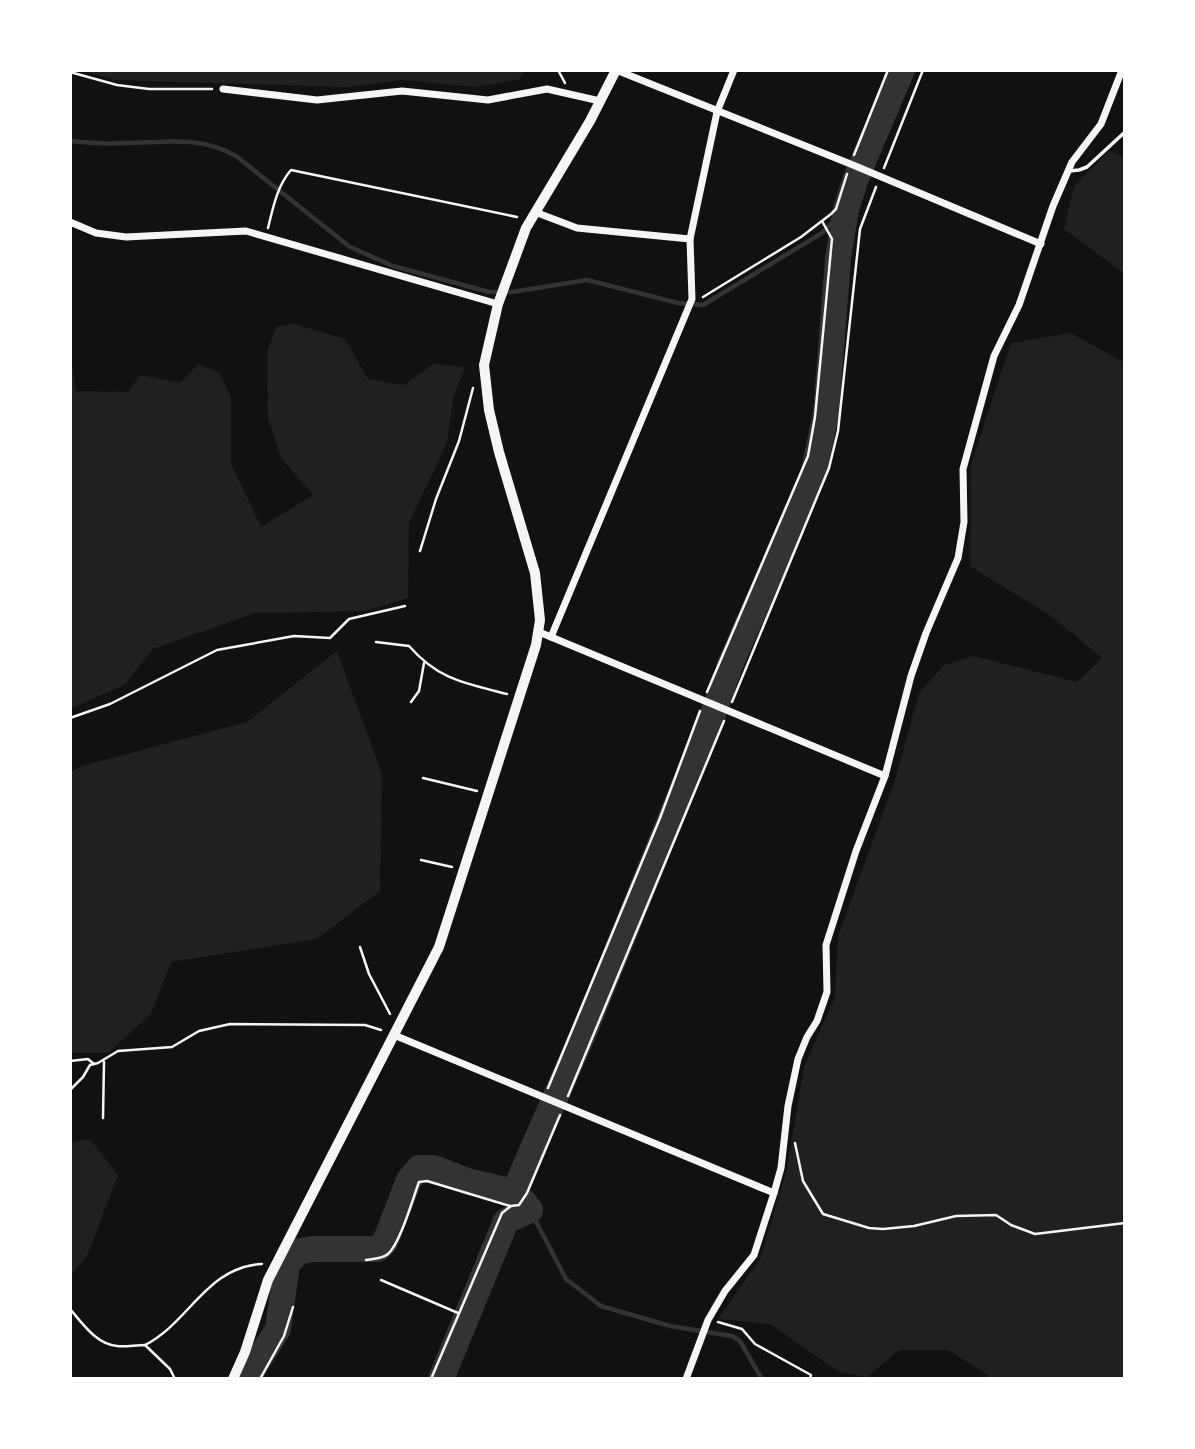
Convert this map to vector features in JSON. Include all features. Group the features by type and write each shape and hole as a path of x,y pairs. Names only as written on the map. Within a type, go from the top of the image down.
{"main road":[{"path":"233,1379 276,1263 439,947 520,697 539,632 535,573 499,452 489,410 484,365 498,304 532,216 616,70"}],"street":[{"path":"616,70 1041,244"},
{"path":"551,637 691,299 690,239 717,112 734,70"},
{"path":"686,1379 708,1320 725,1291 754,1255 774,1193 781,1168 785,1124 798,1059 817,1021 827,992 826,946 856,851 885,776 922,644 958,558 964,522 963,468 991,368 1018,305 1053,206 1073,162 1101,124 1122,70"},
{"path":"223,89 317,100 402,91 488,100 547,89 600,101"},
{"path":"532,216 577,228 690,239"},
{"path":"70,222 96,233 117,237 237,230 498,304"},
{"path":"539,632 885,776"},
{"path":"394,1035 774,1193"}],"lane":[{"path":"1069,171 1087,167 1125,132"}],"path":[{"path":"691,299 711,294 801,237 836,209 888,70"},
{"path":"366,1260 389,1254 401,1232 419,1182 427,1181 510,1206 519,1205 527,1193 561,1105 829,468 838,431 860,229 877,176 923,70"},
{"path":"70,72 117,85 149,89 223,89"},
{"path":"265,237 275,198 291,170 532,216"},
{"path":"545,1098 808,456 816,406 831,236 822,221"},
{"path":"420,551 436,499 459,441 478,372 484,365"},
{"path":"70,718 110,704 217,650 294,635 330,638 349,619 405,606"},
{"path":"376,642 409,646 424,663 441,674 469,685 520,697"},
{"path":"411,702 419,691 424,663"},
{"path":"423,778 488,793"},
{"path":"421,860 463,870"},
{"path":"360,947 379,996 389,1013 401,1021"},
{"path":"70,1090 75,1088 90,1065 118,1051 172,1047 199,1031 230,1024 365,1025 394,1035"},
{"path":"70,1061 88,1059 94,1064"},
{"path":"103,1118 104,1060"},
{"path":"785,1124 792,1125 803,1181 824,1214 869,1228 914,1226 980,1214 996,1215 1011,1225 1035,1234 1125,1223"},
{"path":"431,1379 502,1213 510,1206"},
{"path":"70,1309 93,1335 107,1345 145,1345 159,1338 218,1278 243,1265 276,1263"},
{"path":"381,1280 459,1313"},
{"path":"260,1379 284,1336 293,1307"},
{"path":"708,1320 742,1329 755,1344 811,1375 810,1379"},
{"path":"145,1345 170,1369 175,1379"}],"shaded area":[{"path":"77,70 526,70 518,80 475,87 402,80 347,87 116,80"},
{"path":"1109,151 1125,157 1125,274 1064,229 1074,186"},
{"path":"294,324 345,339 368,379 404,385 433,364 465,367 453,398 447,443 409,523 408,598 365,611 255,613 153,649 124,685 70,709 70,352 76,391 128,392 140,375 180,383 198,364 219,372 231,398 231,463 261,527 313,495 281,458 268,418 267,353 276,327"},
{"path":"1071,333 1125,363 1125,1379 989,1379 988,1375 948,1350 899,1350 867,1377 839,1372 770,1324 718,1319 760,1259 787,1169 804,1067 835,997 838,936 895,780 919,693 944,665 973,656 1077,682 1102,658 1051,616 970,566 971,464 1011,343"},
{"path":"337,651 382,774 380,891 317,939 171,962 151,1014 108,1053 70,1053 70,772 82,766 247,722"},
{"path":"90,1139 118,1175 87,1256 70,1276 70,1143"}],"waterway":[{"path":"530,1210 514,1192 587,1025 713,714 730,665 813,475 826,413 838,259 846,209 856,178 902,70"},
{"path":"70,141 182,142 222,149 236,156 350,247 393,266 489,292 512,292 587,280 678,303 703,305 822,233 846,209"},
{"path":"247,1379 278,1329 287,1264 298,1252 312,1249 378,1249 385,1242 409,1180 419,1168 433,1168 467,1181 514,1192 525,1203"},
{"path":"530,1210 566,1279 601,1306 670,1326 732,1336 740,1341 762,1379"},
{"path":"441,1379 506,1221 530,1210"}]}
